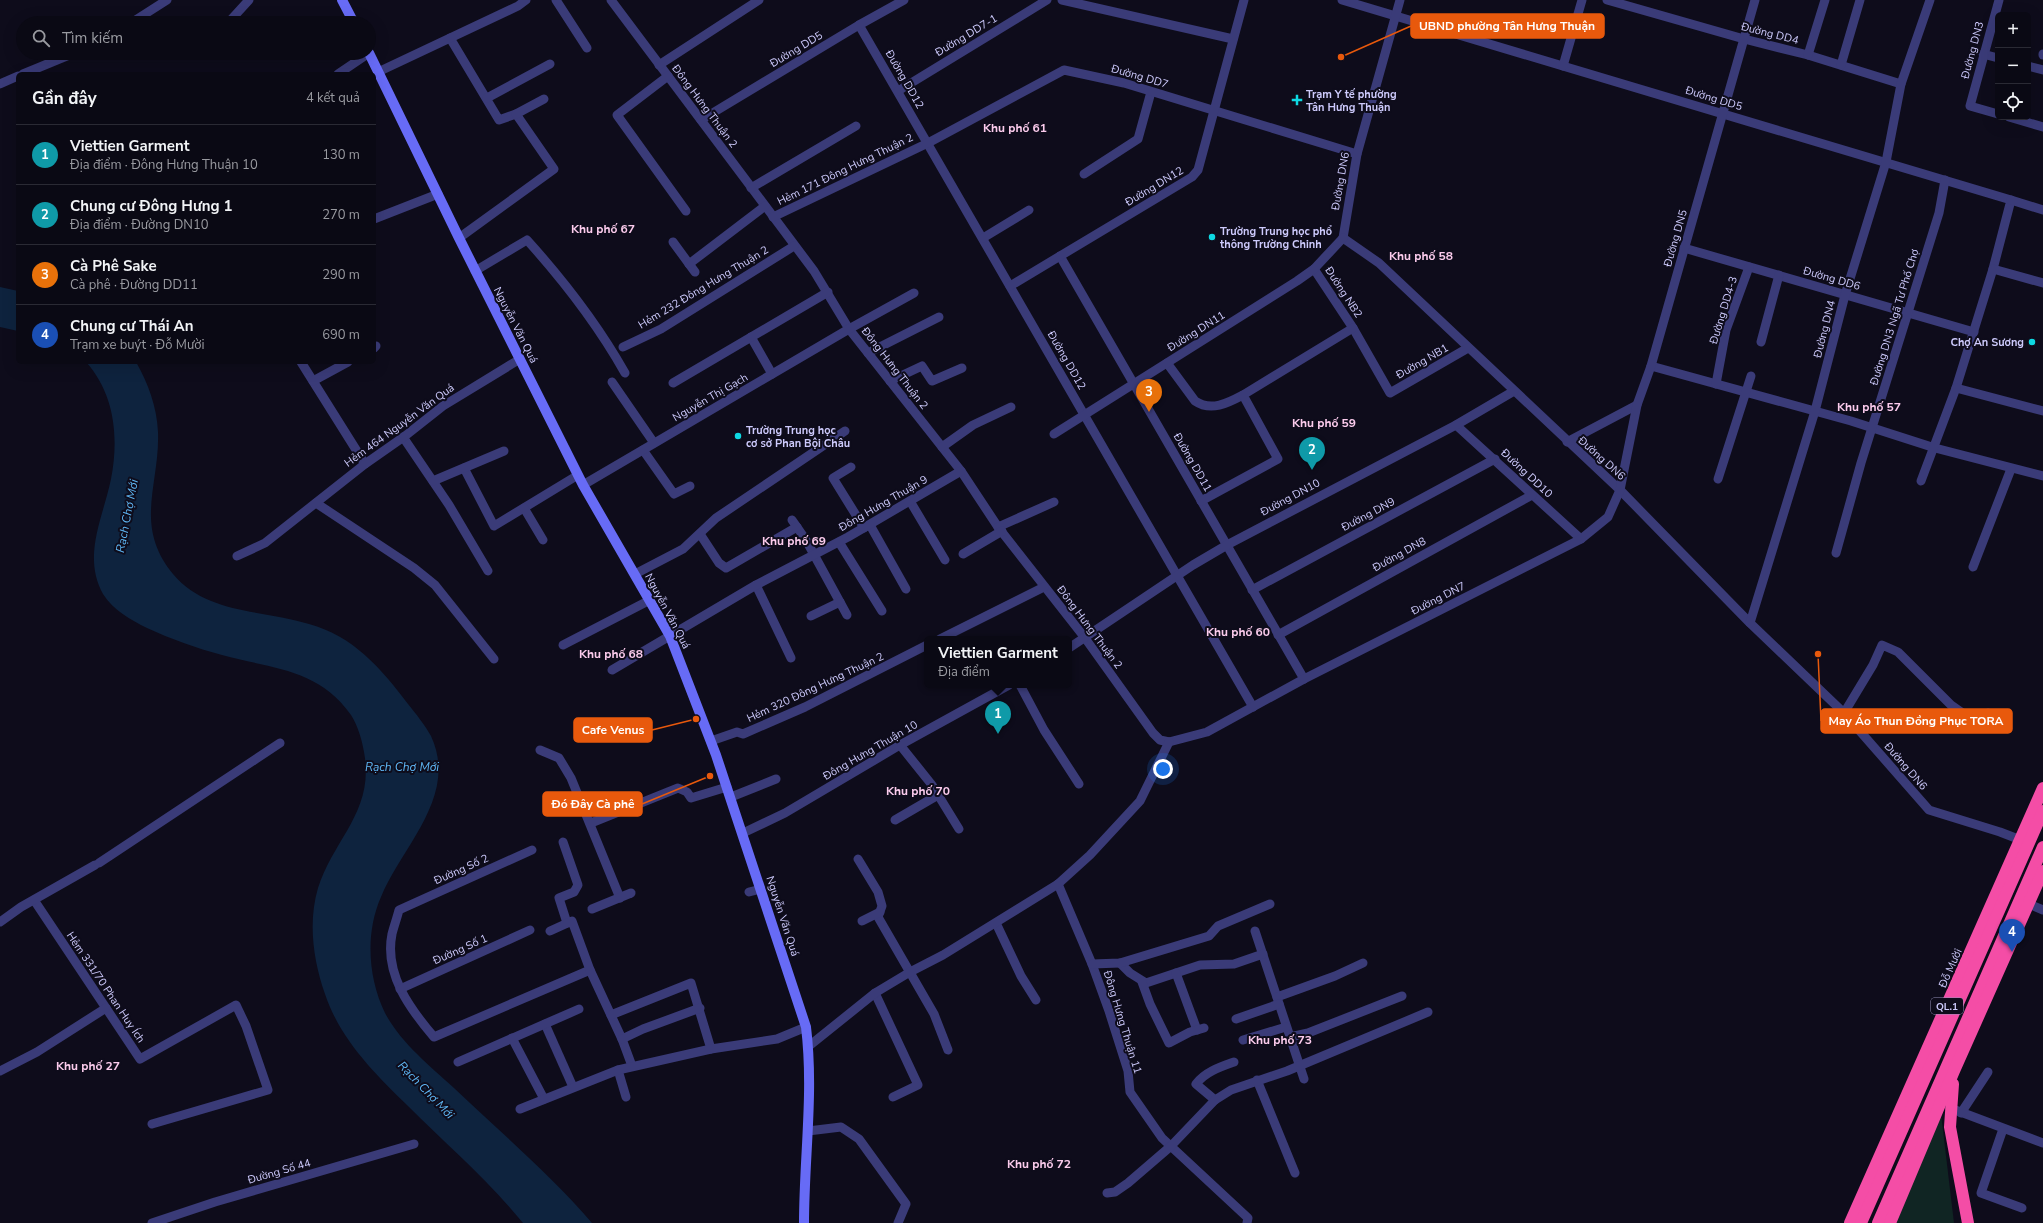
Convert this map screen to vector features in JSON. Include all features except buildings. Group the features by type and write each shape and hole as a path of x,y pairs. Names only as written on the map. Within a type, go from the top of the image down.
{"highway":[{"name":"Đỗ Mười","path":"1861,1223 2025,842 2043,788"},
{"name":"Đỗ Mười","path":"1850,1223 2025,842 2043,811"},
{"name":"QL.1","path":"1890,1223 2025,902 2043,848"},
{"name":"QL.1","path":"1878,1223 1959,1037 2025,902 2043,871"},
{"path":"1959,1037 1954,1071 1956,1111 1952,1135 1967,1221"},
{"path":"1933,1095 1954,1071"}],"main road":[{"path":"342,0 350,16"},
{"name":"Nguyễn Văn Quá","path":"372,60 459,238 583,485 670,636 711,741 743,833 806,1027 808,1046 808,1131 804,1223"}],"street":[{"path":"142,16 168,0"},
{"path":"234,16 249,0"},
{"path":"378,72 518,6 526,0"},
{"path":"556,0 587,48"},
{"name":"Đông Hưng Thuận 2","path":"611,0 828,292 849,329 961,471 1000,529 1044,587 1086,638 1153,733 1160,740 1169,742"},
{"path":"659,64 760,0"},
{"name":"Đường DD5","path":"701,120 859,25 889,4 904,0"},
{"name":"Đường DD7-1","path":"898,91 1038,3 1047,0"},
{"path":"1062,0 1233,39"},
{"name":"Đường DN12","path":"1010,286 1192,177 1198,170 1244,0"},
{"name":"Đường DD5","path":"1343,0 2043,210"},
{"name":"Đường DN6","path":"1400,0 1357,154 1343,238 1379,263 1567,442 1620,490 1750,623 1844,713 1929,810 2000,832 2025,842"},
{"path":"1563,66 1582,0"},
{"name":"Đường DD4","path":"1607,0 1744,39 1808,55 1902,84"},
{"name":"Đường DN5","path":"1637,406 1651,366 1755,0"},
{"path":"1808,55 1825,0"},
{"path":"1841,65 1860,0"},
{"path":"1902,84 1930,0"},
{"name":"Đường DN3","path":"1995,113 1970,106 1999,0"},
{"name":"Đường DD12","path":"859,25 1253,707"},
{"path":"450,38 499,120 516,114 544,99"},
{"path":"1983,54 1995,57"},
{"path":"28,72 57,60"},
{"path":"341,72 359,60"},
{"path":"487,98 550,64"},
{"path":"2031,67 2043,70"},
{"name":"Đường DD7","path":"928,143 1064,70 1152,92 1357,154"},
{"path":"668,76 617,115 686,211"},
{"path":"0,84 16,77"},
{"name":"Đường DN4","path":"1750,623 1815,411 1845,295 1886,162 1902,84"},
{"path":"1084,174 1138,139 1152,92"},
{"path":"459,238 554,169 516,114"},
{"path":"2019,120 2043,127"},
{"path":"751,188 856,126"},
{"name":"Hẻm 171 Đông Hưng Thuận 2","path":"773,217 928,143"},
{"name":"Đường DN3 Ngã Tư Phố Chợ","path":"1836,553 1939,213 1945,180"},
{"path":"376,218 438,194"},
{"path":"1921,481 1935,448 1974,332 1993,269 2011,200"},
{"path":"673,242 692,268 765,206"},
{"path":"983,238 1029,210"},
{"name":"Đường DN11","path":"1054,434 1314,269 1343,238"},
{"path":"475,270 527,240 553,268 591,318 625,373"},
{"name":"Hẻm 232 Đông Hưng Thuận 2","path":"623,348 661,329 794,246"},
{"name":"Đường DD6","path":"1684,248 1974,332"},
{"name":"Đường DD11","path":"1060,256 1304,679"},
{"name":"Đường DD4-3","path":"1716,384 1726,330 1749,267"},
{"name":"Đường NB2","path":"1314,269 1353,328"},
{"path":"1993,269 2043,283"},
{"path":"1761,342 1779,276"},
{"path":"673,383 828,292"},
{"name":"Nguyễn Thị Gạch","path":"583,485 849,329 914,293"},
{"path":"868,353 939,317"},
{"path":"1167,363 1195,401 1200,404 1218,406 1243,395 1353,328"},
{"name":"Đường NB1","path":"1353,328 1390,393 1468,348"},
{"path":"751,337 772,374"},
{"name":"Hẻm 464 Nguyễn Văn Quá","path":"237,556 265,543 365,464 443,406 520,359"},
{"path":"303,364 365,464"},
{"path":"313,381 344,364"},
{"path":"890,381 922,366 932,381 962,368"},
{"path":"1651,366 1815,411 1935,448 2011,469 2043,476"},
{"path":"1718,480 1751,376"},
{"path":"612,382 654,443"},
{"path":"1956,388 2043,411"},
{"name":"Đường DN10","path":"1086,638 1177,576 1227,545 1456,425 1514,391"},
{"path":"1201,501 1278,459 1243,395"},
{"path":"1567,442 1637,406"},
{"name":"Đường DN7","path":"1169,742 1207,732 1304,679 1581,539 1608,517 1620,490 1637,406"},
{"path":"942,447 973,426 1011,407"},
{"name":"Đường DD10","path":"1456,425 1581,539"},
{"path":"635,574 684,549 716,518 845,431"},
{"path":"403,437 433,481 488,571"},
{"path":"643,450 674,494 690,486"},
{"path":"433,481 504,451"},
{"name":"Đường DN9","path":"1252,590 1495,459"},
{"path":"851,466 833,478 867,526 906,589"},
{"path":"464,468 494,526 578,475"},
{"path":"1973,567 2011,469"},
{"name":"Đông Hưng Thuận 9","path":"612,670 756,585 840,542 961,471"},
{"name":"Đường DN8","path":"1278,634 1532,495"},
{"path":"910,501 945,560"},
{"path":"963,554 1000,529 1054,502"},
{"path":"316,503 414,568 435,585 494,659"},
{"path":"524,508 543,540"},
{"path":"700,534 719,563 726,568 794,523 814,554 847,615"},
{"path":"840,542 882,611"},
{"path":"756,585 791,658"},
{"path":"946,636 1044,587"},
{"path":"563,645 650,600"},
{"path":"811,616 840,602"},
{"path":"1072,646 1086,638"},
{"path":"1844,713 1870,671 1882,645 1898,652 1951,705 1971,719 1988,713"},
{"name":"Hẻm 320 Đông Hưng Thuận 2","path":"711,741 737,732 743,734 805,707 924,647"},
{"name":"Đông Hưng Thuận 10","path":"743,833 785,813 900,745 1004,688"},
{"path":"1022,688 1051,742 1079,784"},
{"path":"808,1046 875,993 910,972 943,955 1058,884 1090,855 1140,801 1169,742"},
{"path":"0,920 97,864 280,743"},
{"path":"900,745 938,795 959,829"},
{"path":"540,750 559,758 571,778 591,823 620,898"},
{"path":"730,797 776,779"},
{"path":"591,823 678,788 687,792 691,798 727,787"},
{"path":"895,820 938,795"},
{"path":"563,842 578,885 574,892 559,898 567,923"},
{"name":"Đường Số 2","path":"400,989 394,968 392,935 400,910 532,850"},
{"path":"858,859 878,892 882,906 878,917 934,1014 948,1050"},
{"name":"Đông Hưng Thuận 11","path":"1058,884 1092,964 1109,1011 1128,1071 1130,1092 1147,1118 1171,1146 1248,1218 1248,1223"},
{"path":"749,892 761,889"},
{"path":"592,909 631,893"},
{"name":"Hẻm 331/70 Phan Huy Ích","path":"34,900 140,1058 236,1005 246,1026 268,1090 152,1124"},
{"path":"2025,902 2043,910"},
{"path":"1092,964 1120,964 1209,936 1218,926 1270,904"},
{"path":"862,921 880,912"},
{"path":"550,931 572,921 590,970 622,1039 632,1066"},
{"path":"996,923 1022,976 1036,1000"},
{"name":"Đường Số 1","path":"400,989 530,930"},
{"path":"1255,931 1304,1079"},
{"path":"1142,982 1146,983 1200,965 1211,963 1234,964 1263,954"},
{"path":"1236,1019 1363,963"},
{"path":"1120,964 1142,982 1150,1004 1169,1043 1201,1029 1176,973"},
{"path":"400,989 415,1014 434,1037 590,970"},
{"path":"611,1015 691,983 700,1008 711,1049"},
{"path":"875,993 918,1085 893,1097"},
{"path":"1290,1037 1308,1033 1402,996"},
{"path":"0,1070 37,1052 106,1008"},
{"path":"622,1039 642,1029 700,1008"},
{"path":"462,1060 579,1009"},
{"path":"1107,1193 1115,1192 1128,1183 1171,1146 1215,1100 1231,1090 1286,1071 1299,1064 1428,1012"},
{"path":"545,1024 573,1087"},
{"path":"1243,1040 1286,1026"},
{"path":"520,1109 618,1070 711,1049 777,1039 806,1027"},
{"path":"512,1038 544,1099"},
{"path":"1215,1100 1196,1084 1200,1079 1213,1071 1234,1062"},
{"path":"618,1070 626,1097"},
{"path":"1988,1072 1956,1111 2043,1143"},
{"path":"1257,1080 1295,1173"},
{"path":"808,1131 841,1126 858,1140 906,1204 898,1223"},
{"path":"2003,1129 1981,1193 2022,1208"},
{"name":"Đường Số 44","path":"152,1223 216,1202 414,1144"}],"green space":[{"path":"1941,1114 1954,1223 1894,1223"}],"water":[{"path":"0,287 16,291 16,331 0,327"},
{"name":"Rạch Chợ Mới","path":"88,364 137,364 148,387 156,413 158,432 158,451 151,504 151,522 154,539 161,556 173,574 186,587 202,597 218,604 236,609 291,619 325,629 339,636 353,645 376,666 398,691 429,732 438,758 438,779 433,800 424,820 390,878 381,897 372,925 372,970 379,999 385,1013 407,1044 542,1170 592,1223 523,1223 482,1177 383,1081 359,1054 340,1026 331,1010 317,968 313,941 313,914 318,888 325,870 351,823 364,791 366,773 364,752 358,728 351,715 338,700 324,688 309,679 276,668 222,655 174,640 135,622 117,610 107,600 97,580 94,565 94,551 99,523 111,479 115,448 109,402 96,375"}],"place":[{"name":"UBND phường Tân Hưng Thuận","path":"1341,57"},
{"name":"Trạm Y tế phường Tân Hưng Thuận","path":"1297,100"},
{"name":"Trường Trung học phổ thông Trường Chinh","path":"1212,237"},
{"name":"Chợ An Sương","path":"2032,342"},
{"name":"Cà Phê Sake","path":"1149,412"},
{"name":"Trường Trung học cơ sở Phan Bội Châu","path":"738,436"},
{"name":"Chung cư Đông Hưng 1","path":"1312,470"},
{"name":"May Áo Thun Đồng Phục TORA","path":"1818,654"},
{"name":"Cafe Venus","path":"696,719"},
{"name":"Viettien Garment","path":"998,734"},
{"name":"Đó Đây Cà phê","path":"710,776"},
{"name":"Chung cư Thái An","path":"2012,952"}],"district":[{"name":"Khu phố 61","path":"1015,128"},
{"name":"Khu phố 67","path":"603,229"},
{"name":"Khu phố 58","path":"1421,256"},
{"name":"Khu phố 57","path":"1869,407"},
{"name":"Khu phố 59","path":"1324,423"},
{"name":"Khu phố 69","path":"794,541"},
{"name":"Khu phố 60","path":"1238,632"},
{"name":"Khu phố 68","path":"611,654"},
{"name":"Khu phố 70","path":"918,791"},
{"name":"Khu phố 73","path":"1280,1040"},
{"name":"Khu phố 27","path":"88,1066"},
{"name":"Khu phố 72","path":"1039,1164"}]}
